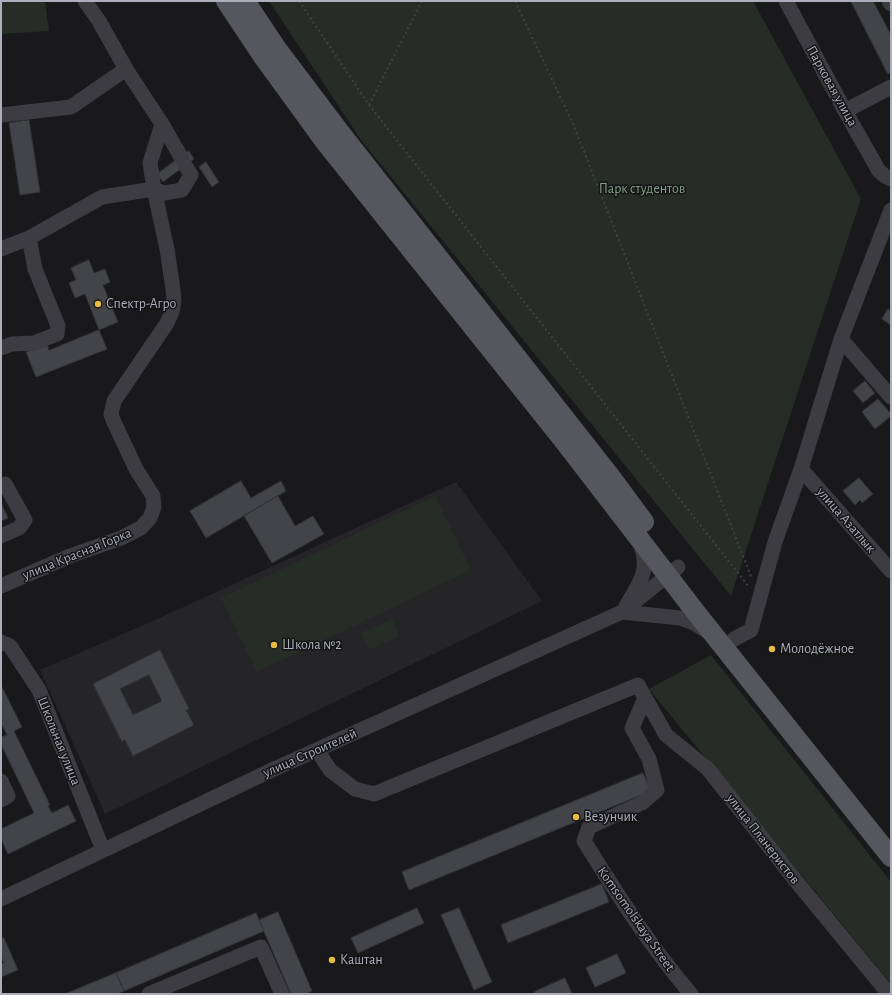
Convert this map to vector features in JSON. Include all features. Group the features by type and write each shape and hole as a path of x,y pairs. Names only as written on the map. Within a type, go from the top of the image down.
{"main road":[{"path":"226,1 326,143 559,434 636,534 673,571 734,639 891,839"},
{"path":"245,1 277,49 342,135 610,476 714,635 891,857"}],"street":[{"path":"1,249 29,238 102,198 154,189 164,193 182,190 191,175 162,124 126,69 100,21 85,1"},
{"name":"Парковая улица","path":"786,1 845,111 885,175"},
{"path":"1,115 71,107 126,69"},
{"path":"845,111 891,87"},
{"name":"улица Красная Горка","path":"1,586 70,556 122,538 141,528 150,518 154,507 153,496 136,469 111,414 114,401 172,312 173,295 167,249 150,164 162,124"},
{"path":"734,639 751,630 775,542 801,469 841,340 891,211"},
{"path":"1,348 12,344 34,343 57,334 58,326 35,269 29,238"},
{"path":"841,340 891,397"},
{"name":"улица Азатлык","path":"801,469 891,571"},
{"path":"1,486 5,484 24,520 18,528 1,536"},
{"path":"636,534 644,554 645,571 622,612 680,618 694,623 714,635"},
{"name":"улица Строителей","path":"1,899 272,770 622,612 673,571"},
{"name":"Школьная улица","path":"1,642 10,646 39,690 103,850"},
{"path":"317,750 330,770 355,789 374,794 641,692"},
{"name":"Komsomolskaya Street","path":"641,692 632,728 649,759 657,790 642,803 589,827 584,841 625,908 667,966 691,994"},
{"name":"улица Планеристов","path":"641,692 666,735 708,768 796,881 889,994"},
{"path":"1,781 8,796 1,800"},
{"path":"149,994 261,947 282,994"}],"path":[{"path":"299,1 369,105 760,600"},
{"path":"369,105 422,1"},
{"path":"515,1 574,126 760,600"}],"shaded area":[{"name":"Школа №2","path":"456,482 542,601 105,814 40,670 155,620"}],"green space":[{"path":"1,1 45,1 49,31 1,34"},
{"name":"Парк студентов","path":"269,1 753,1 861,199 731,596 361,140"},
{"path":"435,496 471,570 257,672 221,598"},
{"path":"392,619 399,636 369,650 361,633"},
{"path":"711,655 891,882 891,984 649,689"}],"building":[{"path":"851,1 873,1 891,35 891,72 888,74"},
{"path":"29,120 40,192 20,195 9,123"},
{"path":"189,151 194,159 163,182 157,174"},
{"path":"206,162 219,182 212,187 199,167"},
{"path":"89,260 94,273 105,269 110,282 103,285 118,322 99,330 85,294 75,298 69,283 76,280 71,268"},
{"path":"888,309 891,311 891,325 882,319"},
{"path":"99,330 107,349 36,377 26,352 47,344 49,350"},
{"path":"865,381 875,393 863,403 853,391"},
{"path":"878,399 891,414 891,416 875,429 862,412"},
{"path":"859,478 873,494 862,503 860,500 855,505 843,491"},
{"path":"241,481 251,498 281,481 286,491 206,538 190,511"},
{"path":"278,496 295,526 313,516 324,534 272,563 244,516"},
{"path":"1,503 8,518 1,521"},
{"path":"160,650 189,709 186,710 194,725 133,756 125,740 122,742 93,684","holes":["149,675 162,701 133,715 120,689"]},
{"path":"1,687 22,727 14,731 50,805 48,806 52,813 68,805 76,821 8,854 1,839 1,829 34,813 1,744 1,737 7,735 1,723"},
{"path":"643,773 651,791 409,890 402,872"},
{"path":"602,884 609,902 508,943 501,925"},
{"path":"417,908 424,923 358,953 351,938"},
{"path":"459,908 492,982 474,990 441,915"},
{"path":"278,912 312,991 306,994 291,994 259,920"},
{"path":"256,913 264,931 124,991 116,973"},
{"path":"4,938 18,970 1,977 1,964 4,963 1,957 1,939"},
{"path":"617,954 626,973 595,987 586,968"},
{"path":"116,973 124,991 117,994 65,994"},
{"path":"565,978 572,994 535,994 534,992"}],"place":[{"name":"Спектр-Агро","path":"98,304"},
{"name":"Школа №2","path":"274,645"},
{"name":"Молодёжное","path":"772,649"},
{"name":"Везунчик","path":"576,817"},
{"name":"Каштан","path":"332,960"}]}
